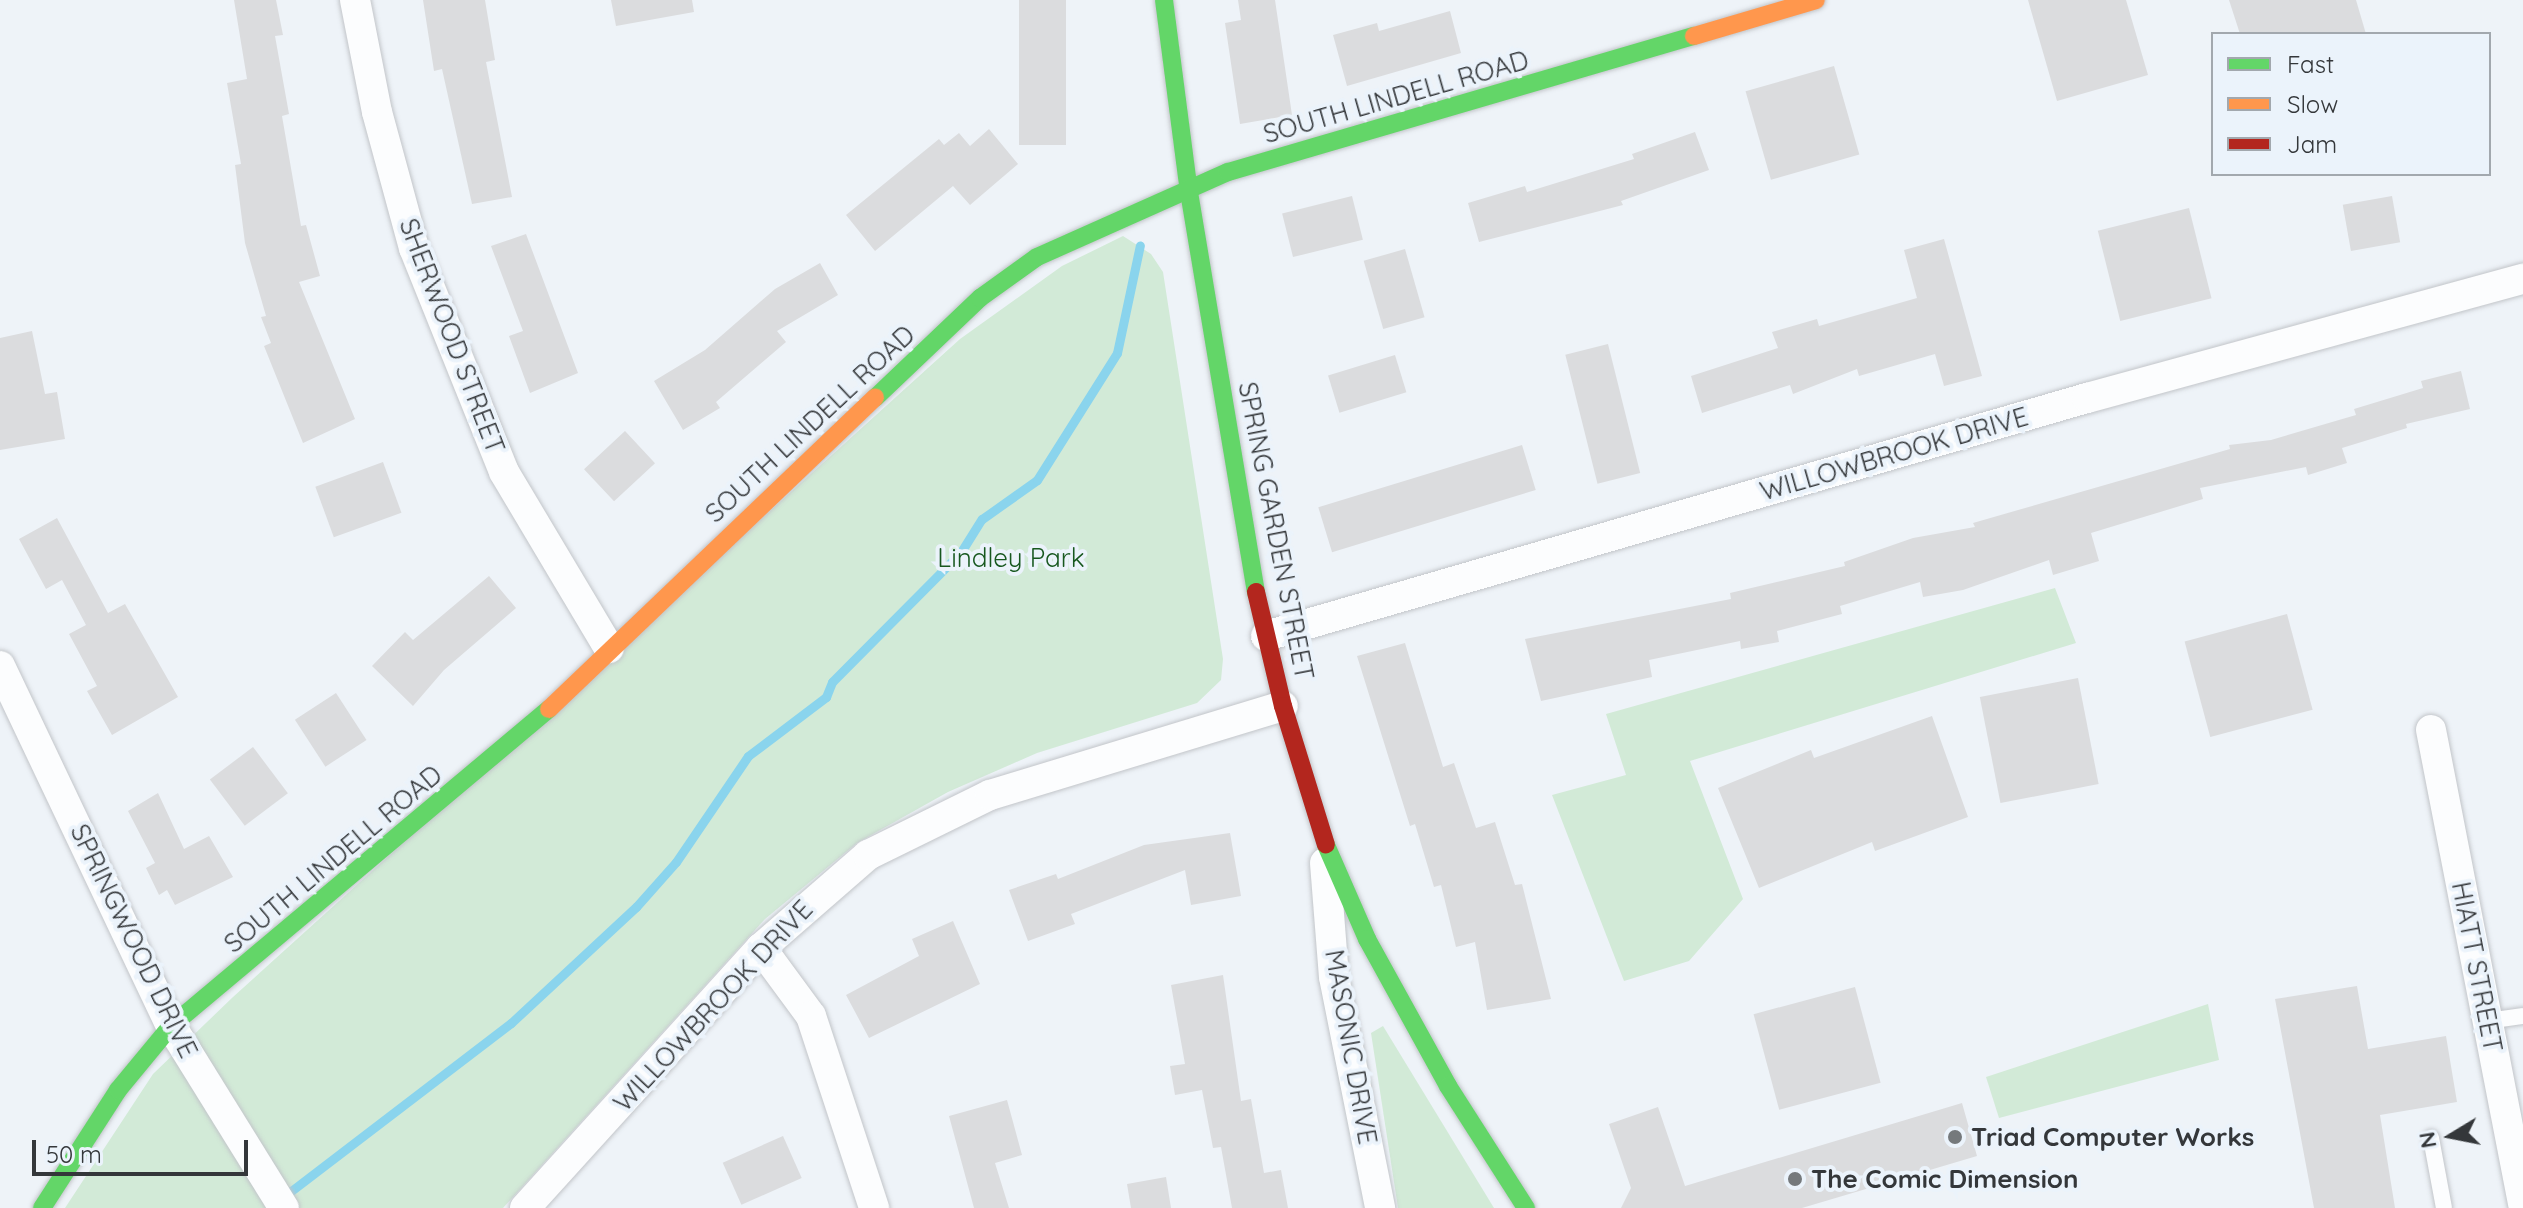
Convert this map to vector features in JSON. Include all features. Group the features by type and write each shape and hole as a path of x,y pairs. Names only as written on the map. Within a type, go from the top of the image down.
{"street":[{"name":"SHERWOOD STREET","path":"355,0 377,112 414,248 504,472 609,648"},
{"name":"SPRING GARDEN STREET","path":"1164,0 1189,192 1266,636 1283,706 1323,838 1367,939 1441,1072 1526,1208"},
{"name":"SOUTH LINDELL ROAD","path":"42,1208 118,1090 171,1026 505,749 980,298 1037,257 1122,215 1189,192 1228,172 1816,0"},
{"name":"WILLOWBROOK DRIVE","path":"1266,636 2087,398 2523,279"},
{"name":"SPRINGWOOD DRIVE","path":"0,666 171,1026 276,1196"},
{"name":"WILLOWBROOK DRIVE","path":"525,1208 761,948 868,855 990,795 1283,706"},
{"name":"HIATT STREET","path":"2431,730 2523,1204"},
{"name":"MASONIC DRIVE","path":"1323,838 1334,977 1380,1208"},
{"path":"761,948 811,1016 874,1208"}],"lane":[{"path":"2487,1021 2523,1016"},
{"path":"2431,1138 2444,1208"}],"green space":[{"name":"Lindley Park","path":"1123,236 1151,254 1163,272 1223,659 1221,680 1197,703 1037,753 948,792 857,843 765,919 503,1208 65,1208 153,1074 233,997 960,339 1062,266"},
{"path":"2055,588 2076,643 1690,761 1743,899 1689,961 1624,981 1552,795 1626,775 1606,714"},
{"path":"2208,1004 2219,1060 1999,1118 1986,1077"},
{"path":"1383,1026 1494,1208 1398,1208 1371,1033"}],"building":[{"path":"234,0 276,0 283,35 275,36 289,114 282,116 301,226 306,225 320,276 299,282 355,419 303,443 264,346 271,343 261,317 266,316 245,243 235,165 241,164 227,83 247,79"},
{"path":"423,0 485,0 495,60 486,62 512,197 472,204 442,69 434,71"},
{"path":"611,0 692,0 694,12 616,26"},
{"path":"1019,0 1066,0 1066,145 1019,145"},
{"path":"1238,0 1275,0 1292,115 1240,124 1225,23 1241,20"},
{"path":"2028,0 2126,0 2148,75 2057,101"},
{"path":"2229,0 2356,0 2365,32 2239,32"},
{"path":"1450,11 1461,53 1347,86 1333,35 1377,23 1379,31"},
{"path":"1834,66 1859,154 1771,180 1746,91"},
{"path":"989,129 1018,164 970,205 953,186 875,251 846,215 939,139 944,145 959,133 970,146"},
{"path":"1695,132 1709,170 1621,201 1623,205 1479,242 1468,203 1525,186 1527,192 1634,159 1632,154"},
{"path":"1352,196 1363,240 1293,257 1282,213"},
{"path":"2392,196 2400,242 2351,251 2343,205"},
{"path":"2189,208 2211,298 2120,321 2098,231"},
{"path":"526,234 578,373 530,393 509,336 523,331 491,246"},
{"path":"1944,239 1982,376 1944,386 1935,354 1859,376 1857,369 1793,394 1790,385 1702,413 1691,376 1778,348 1772,332 1817,319 1819,326 1917,298 1904,250"},
{"path":"1405,249 1425,317 1383,329 1364,261"},
{"path":"820,263 838,295 777,331 786,342 716,402 720,408 683,430 654,381 705,350 775,289"},
{"path":"32,331 45,394 57,392 65,439 0,450 0,338"},
{"path":"1608,344 1640,473 1597,484 1565,355"},
{"path":"1395,355 1406,392 1339,413 1328,375"},
{"path":"2461,371 2470,409 2406,424 2407,428 2342,448 2347,463 2308,475 2306,467 2200,488 2203,499 2091,533 2099,561 2053,575 2049,560 1963,590 1923,597 1920,582 1840,606 1842,614 1777,631 1779,642 1741,649 1740,641 1649,660 1652,677 1541,701 1525,639 1731,599 1730,593 1845,566 1844,562 1913,538 1975,527 1973,523 2230,449 2229,445 2271,440 2356,415 2354,409 2423,388 2421,381"},
{"path":"625,431 655,463 614,501 584,469"},
{"path":"1522,445 1536,490 1332,552 1318,507"},
{"path":"383,462 401,513 334,537 315,487"},
{"path":"57,518 108,613 125,604 178,697 112,735 87,691 97,686 69,634 86,625 62,580 46,589 19,539"},
{"path":"489,576 516,608 444,670 413,706 372,666 405,632 413,640"},
{"path":"2287,614 2313,710 2210,737 2185,641"},
{"path":"1405,643 1443,767 1454,763 1476,828 1495,822 1515,885 1522,884 1551,999 1487,1010 1475,942 1456,947 1441,885 1434,887 1415,824 1410,826 1357,656"},
{"path":"2078,678 2099,784 2000,803 1980,697"},
{"path":"336,693 366,740 325,767 295,720"},
{"path":"1932,716 1968,817 1875,851 1872,842 1759,888 1718,788 1811,750 1814,758"},
{"path":"253,747 288,793 245,826 210,779"},
{"path":"158,793 184,849 209,836 233,877 175,905 167,890 159,895 146,868 155,863 128,811"},
{"path":"1230,833 1241,896 1191,905 1185,870 1071,914 1075,924 1028,941 1009,890 1056,874 1058,879 1144,845"},
{"path":"953,921 980,984 869,1038 846,995 919,956 912,939"},
{"path":"1223,975 1241,1101 1251,1099 1264,1173 1281,1170 1288,1208 1232,1208 1221,1147 1213,1148 1202,1090 1175,1095 1170,1066 1185,1064 1171,985"},
{"path":"2357,986 2368,1049 2446,1036 2457,1102 2380,1115 2395,1208 2314,1208 2275,999"},
{"path":"1855,987 1881,1083 1779,1110 1754,1014"},
{"path":"1007,1100 1022,1155 995,1163 1009,1208 974,1208 949,1116"},
{"path":"1962,1103 1977,1156 1802,1208 1621,1208 1631,1188 1609,1124 1658,1107 1685,1186"},
{"path":"783,1136 802,1178 741,1205 723,1163"},
{"path":"1166,1177 1171,1208 1131,1208 1127,1184"}],"waterway":[{"path":"282,1198 511,1023 636,907 676,862 748,756 826,697 832,682 961,552 982,519 1037,480 1117,353 1140,245"}],"traffic: fast":[{"path":"1164,0 1189,192 1256,592"},
{"path":"875,398 980,298 1037,257 1228,172 1694,36"},
{"path":"42,1208 118,1090 171,1026 549,709"},
{"path":"1326,845 1367,939 1448,1086 1526,1208"}],"traffic: slow":[{"path":"1694,36 1816,0"},
{"path":"549,709 875,398"}],"traffic: jam":[{"path":"1256,592 1283,706 1326,845"}],"place":[{"name":"Triad Computer Works","path":"1955,1137"},
{"name":"The Comic Dimension","path":"1795,1179"}]}
